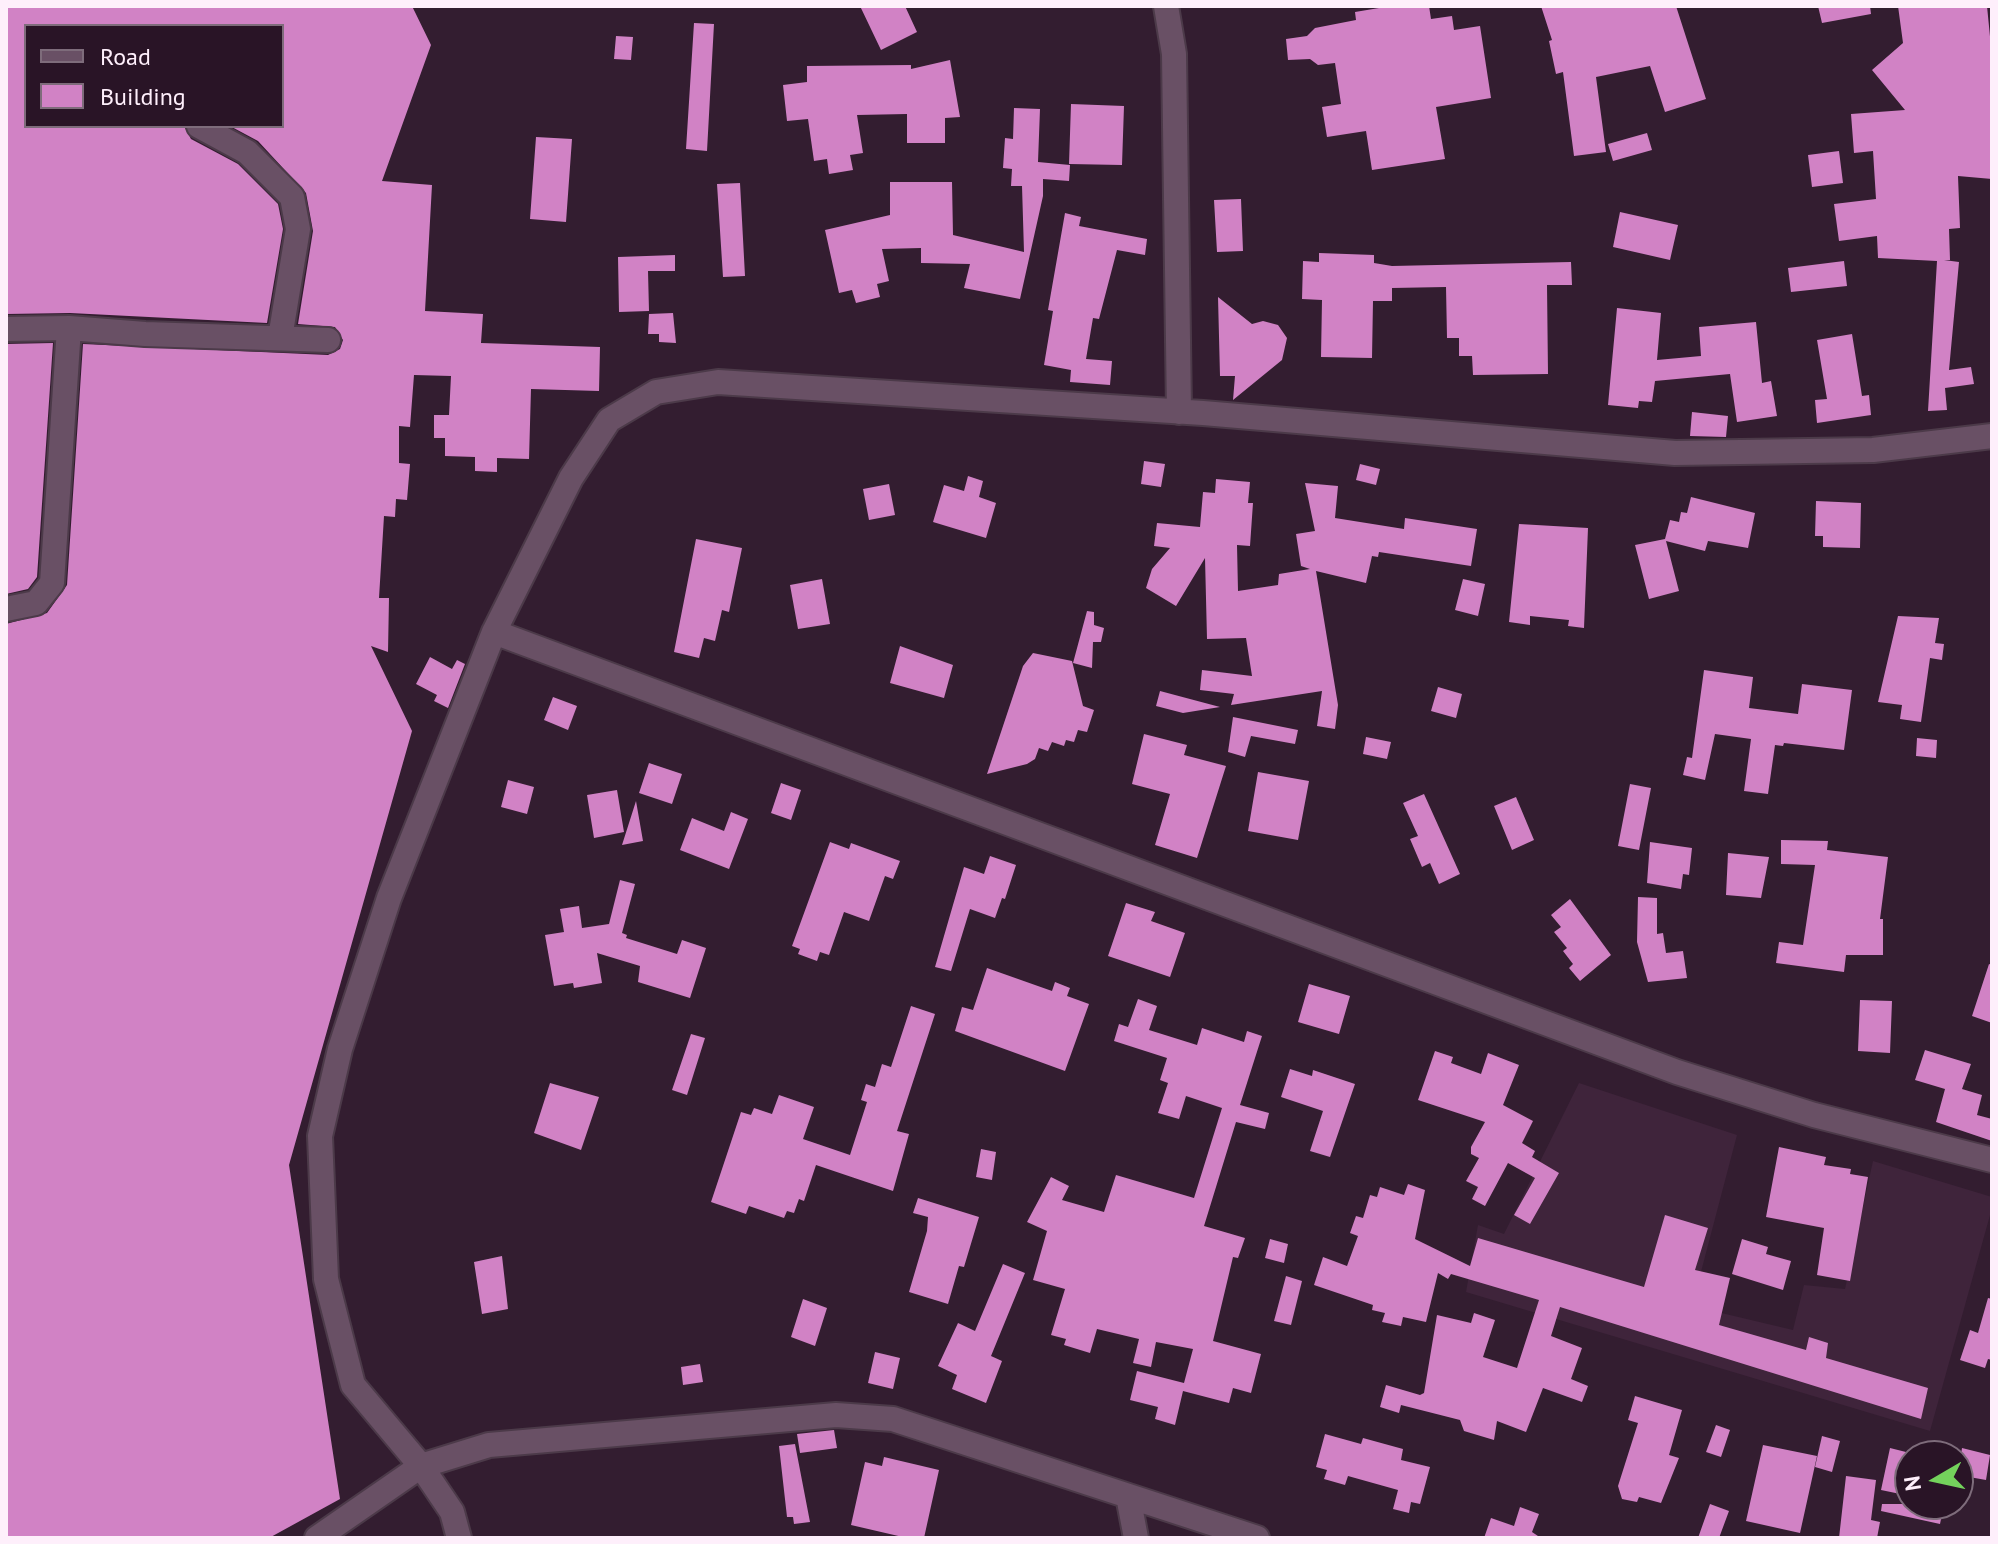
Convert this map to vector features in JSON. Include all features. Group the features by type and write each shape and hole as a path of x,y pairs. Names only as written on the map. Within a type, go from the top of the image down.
{"street":[{"path":"1166,6 1174,54 1179,412"},
{"path":"203,128 247,152 292,197 298,229 280,338"},
{"path":"6,609 36,603 52,583 69,328"},
{"path":"6,329 69,328 328,340"},
{"path":"459,1538 452,1512 421,1466 353,1385 326,1279 320,1136 340,1049 389,898 494,632 571,478 609,420 656,392 718,382 1179,412 1675,453 1873,450 1992,436"},
{"path":"494,632 1677,1072 1814,1115 1992,1160"},
{"path":"317,1538 421,1466 489,1445 836,1415 893,1419 1257,1538"},
{"path":"1128,1496 1136,1538"}],"shaded area":[{"path":"1579,1083 1737,1135 1692,1306 1793,1330 1804,1285 1845,1289 1873,1161 1992,1197 1992,1208 1930,1431 1466,1292 1478,1225 1504,1234"}],"building":[{"path":"6,6 412,6 431,45 382,181 432,185 425,311 483,314 481,343 600,347 599,391 531,389 529,459 497,458 497,472 475,471 475,457 445,456 445,438 434,438 434,415 449,415 451,376 414,375 410,427 399,426 399,463 410,464 407,500 396,499 395,517 384,516 379,598 389,598 388,652 371,646 412,731 289,1165 340,1499 269,1538 6,1538 6,624 47,613 67,585 83,344 328,355 340,349 343,340 335,327 298,324 313,231 306,193 258,141 234,128 284,128 284,24 24,24 24,128 185,128 191,139 238,164 278,204 283,229 267,323 70,313 6,314"},
{"path":"860,6 905,6 917,32 881,50"},
{"path":"1391,6 1429,6 1431,19 1452,16 1454,30 1480,26 1491,98 1436,107 1445,159 1372,170 1366,131 1327,137 1322,107 1341,104 1335,63 1318,65 1310,59 1288,60 1286,39 1307,36 1315,28 1356,20 1355,12"},
{"path":"1541,6 1676,6 1706,99 1665,112 1650,66 1596,77 1606,152 1574,156 1563,72 1556,74 1549,41 1552,40"},
{"path":"1818,6 1870,6 1871,14 1822,23"},
{"path":"1898,6 1987,6 1992,57 1992,179 1958,176 1960,228 1949,229 1950,260 1944,260 1959,262 1949,370 1971,367 1974,384 1945,388 1947,410 1928,411 1937,261 1878,258 1877,236 1839,241 1834,204 1876,199 1873,151 1854,153 1851,114 1905,110 1872,70 1903,43"},
{"path":"694,23 714,24 707,151 686,149"},
{"path":"616,36 633,37 631,60 614,59"},
{"path":"950,60 960,117 945,118 945,143 907,143 907,114 857,115 863,153 850,155 853,170 829,174 827,159 814,161 808,119 787,121 783,85 807,82 807,66 911,65 911,69"},
{"path":"1071,104 1124,106 1122,165 1069,164"},
{"path":"1014,108 1040,109 1038,162 1070,165 1069,181 1043,179 1043,196 1020,299 964,288 970,264 921,263 921,248 882,249 889,281 877,284 880,297 856,303 852,290 839,293 825,230 890,215 890,182 952,182 953,235 1024,252 1022,186 1011,186 1012,169 1003,168 1005,138 1013,139"},
{"path":"1647,133 1652,150 1613,161 1608,144"},
{"path":"536,137 572,139 566,222 530,219"},
{"path":"1839,151 1843,183 1812,187 1808,155"},
{"path":"740,183 745,276 723,277 717,184"},
{"path":"1241,199 1243,251 1217,252 1214,200"},
{"path":"1620,212 1678,225 1670,260 1613,247"},
{"path":"1065,213 1081,217 1079,226 1147,239 1145,255 1117,250 1099,319 1093,318 1086,359 1112,361 1110,385 1070,382 1071,370 1044,365 1053,311 1048,310"},
{"path":"1319,253 1374,255 1374,263 1392,266 1571,262 1572,285 1547,285 1548,374 1473,375 1472,356 1459,356 1459,338 1447,338 1446,287 1392,288 1392,301 1373,301 1372,358 1321,357 1322,300 1302,299 1303,261 1319,262"},
{"path":"675,255 675,271 648,271 649,311 619,312 618,257"},
{"path":"1844,261 1847,286 1791,292 1788,268"},
{"path":"1218,297 1252,324 1263,321 1278,325 1287,338 1282,360 1233,400 1235,376 1220,376"},
{"path":"1617,308 1661,313 1657,360 1701,356 1699,327 1756,322 1762,383 1771,381 1777,416 1737,422 1730,374 1655,381 1652,402 1639,401 1638,408 1608,405"},
{"path":"673,313 676,343 659,342 659,334 648,334 649,314"},
{"path":"1852,334 1862,396 1869,395 1871,415 1817,423 1815,400 1827,399 1817,340"},
{"path":"53,343 37,577 28,589 6,594 6,344"},
{"path":"1692,412 1728,416 1726,437 1690,436"},
{"path":"1144,461 1165,464 1161,487 1141,484"},
{"path":"1360,464 1380,469 1376,485 1356,480"},
{"path":"968,476 983,481 979,497 996,503 986,538 933,522 944,485 964,491"},
{"path":"1216,479 1250,482 1248,503 1253,503 1250,546 1237,545 1238,591 1278,585 1279,574 1310,569 1301,566 1296,534 1315,531 1305,483 1338,486 1335,518 1404,529 1405,518 1477,529 1471,566 1379,552 1378,557 1372,556 1366,583 1316,571 1338,705 1335,729 1317,726 1322,691 1231,705 1234,694 1200,690 1202,670 1252,676 1246,638 1207,639 1205,558 1176,606 1146,588 1152,569 1170,548 1154,546 1157,523 1200,527 1203,492 1215,493"},
{"path":"889,484 895,515 869,520 863,489"},
{"path":"1691,497 1755,513 1748,548 1708,541 1705,551 1666,541 1679,591 1649,599 1635,545 1665,539 1670,520 1679,522 1681,512 1687,513"},
{"path":"1816,501 1861,503 1860,548 1823,547 1823,536 1815,536"},
{"path":"1519,524 1588,528 1584,628 1568,626 1569,620 1530,616 1530,625 1509,622"},
{"path":"696,539 742,548 729,612 722,610 715,641 704,638 699,658 674,652"},
{"path":"822,579 830,624 798,629 790,585"},
{"path":"1463,579 1485,584 1478,616 1455,610"},
{"path":"1087,611 1094,612 1094,625 1104,628 1101,642 1093,642 1092,668 1073,663"},
{"path":"1898,616 1939,618 1935,643 1944,644 1942,660 1930,658 1921,722 1900,719 1902,705 1878,702"},
{"path":"900,646 953,665 944,698 890,683"},
{"path":"1033,653 1072,661 1083,706 1094,710 1087,732 1078,730 1074,742 1066,740 1064,746 1052,742 1048,751 1039,748 1035,759 1027,764 987,774 1023,666"},
{"path":"430,657 452,669 457,660 465,664 448,708 434,701 437,695 416,684"},
{"path":"1704,670 1753,677 1749,708 1798,714 1802,684 1852,690 1844,750 1784,743 1783,746 1775,745 1768,794 1744,791 1751,739 1715,734 1705,780 1683,775 1687,757 1692,758"},
{"path":"1438,687 1462,694 1456,718 1431,711"},
{"path":"1160,691 1220,707 1183,713 1156,706"},
{"path":"553,697 577,706 568,730 544,720"},
{"path":"1233,717 1298,730 1295,744 1251,736 1245,757 1228,752"},
{"path":"1144,734 1187,745 1184,755 1226,766 1197,858 1155,845 1170,794 1132,784"},
{"path":"1366,737 1391,742 1387,759 1363,754"},
{"path":"1917,738 1937,740 1936,758 1916,756"},
{"path":"649,763 682,774 672,804 639,793"},
{"path":"1258,772 1309,781 1298,840 1248,831"},
{"path":"508,780 534,787 527,814 501,807"},
{"path":"781,783 801,790 791,820 771,813"},
{"path":"1630,784 1651,788 1639,850 1618,846"},
{"path":"617,790 624,832 594,838 587,795"},
{"path":"1424,794 1460,874 1439,884 1430,863 1422,867 1410,839 1418,836 1403,803"},
{"path":"1516,797 1534,840 1512,850 1494,806"},
{"path":"636,801 643,841 622,845"},
{"path":"731,812 748,819 729,869 680,850 692,818 724,831"},
{"path":"1781,840 1828,841 1827,850 1888,857 1880,919 1883,919 1883,955 1846,955 1844,972 1776,963 1779,942 1803,945 1815,865 1781,864"},
{"path":"830,842 849,849 851,843 900,861 893,879 885,876 869,921 844,912 829,955 820,952 817,961 798,954 800,949 792,946"},
{"path":"1650,842 1692,848 1689,875 1683,874 1681,889 1647,883"},
{"path":"1728,853 1769,857 1761,898 1726,895"},
{"path":"990,856 1016,865 1005,899 1002,898 995,918 970,909 951,971 935,967 964,867 984,874"},
{"path":"620,880 635,884 622,933 627,935 626,938 677,954 682,940 706,948 690,998 638,982 640,966 597,953 602,983 574,988 573,983 554,986 545,935 564,932 560,909 579,906 582,928 609,924"},
{"path":"1638,897 1657,898 1657,934 1663,933 1666,953 1683,951 1687,978 1648,982 1637,942"},
{"path":"1570,899 1611,955 1580,981 1569,968 1573,964 1563,951 1567,948 1554,932 1561,927 1551,915"},
{"path":"1126,903 1155,912 1151,921 1185,933 1170,977 1108,956"},
{"path":"1989,964 1992,965 1992,1023 1972,1016"},
{"path":"987,968 1052,991 1055,982 1070,988 1067,996 1089,1004 1065,1071 955,1031 962,1007 973,1010"},
{"path":"1309,984 1350,996 1339,1034 1298,1022"},
{"path":"1138,999 1157,1006 1149,1030 1197,1045 1202,1028 1244,1042 1247,1031 1262,1036 1240,1105 1269,1113 1265,1129 1236,1122 1204,1226 1245,1238 1238,1258 1233,1257 1213,1341 1261,1354 1251,1393 1233,1388 1229,1403 1183,1391 1175,1425 1155,1419 1158,1407 1130,1400 1137,1371 1184,1383 1193,1349 1156,1342 1151,1367 1133,1363 1139,1339 1097,1329 1090,1353 1064,1345 1066,1339 1051,1335 1065,1289 1033,1280 1047,1231 1027,1222 1051,1177 1069,1186 1062,1200 1104,1212 1116,1175 1194,1198 1222,1108 1186,1096 1179,1119 1158,1113 1168,1083 1160,1080 1167,1058 1114,1041 1119,1024 1128,1027"},
{"path":"1860,1000 1892,1001 1890,1053 1858,1051"},
{"path":"911,1006 935,1014 897,1131 909,1134 893,1191 816,1165 804,1201 799,1199 794,1213 787,1211 784,1218 749,1206 746,1214 711,1202 741,1112 751,1115 754,1108 772,1114 779,1095 814,1107 803,1139 850,1155 867,1102 861,1100 866,1084 875,1087 882,1064 891,1067"},
{"path":"691,1034 705,1038 687,1095 672,1090"},
{"path":"1925,1050 1971,1064 1962,1089 1982,1095 1977,1115 1992,1119 1992,1141 1936,1122 1945,1089 1915,1080"},
{"path":"1435,1051 1453,1057 1451,1063 1481,1074 1488,1053 1519,1065 1503,1105 1533,1121 1522,1143 1535,1151 1532,1157 1559,1173 1530,1224 1514,1215 1535,1178 1508,1163 1485,1206 1472,1199 1478,1187 1466,1181 1479,1158 1471,1154 1471,1147 1485,1122 1418,1100"},
{"path":"1290,1069 1312,1076 1313,1070 1355,1084 1330,1157 1310,1151 1323,1111 1281,1097"},
{"path":"550,1083 599,1097 581,1150 534,1133"},
{"path":"1779,1147 1826,1157 1824,1165 1851,1169 1850,1174 1868,1177 1850,1281 1817,1275 1824,1228 1766,1217"},
{"path":"981,1149 996,1152 992,1180 976,1177"},
{"path":"1408,1184 1425,1190 1415,1239 1470,1266 1478,1238 1644,1287 1665,1215 1708,1228 1695,1270 1730,1278 1719,1325 1806,1350 1809,1337 1828,1343 1826,1358 1928,1388 1921,1419 1560,1307 1551,1336 1582,1348 1571,1379 1588,1386 1582,1402 1543,1388 1526,1432 1497,1421 1494,1440 1464,1431 1460,1420 1401,1405 1399,1413 1380,1407 1386,1385 1420,1395 1424,1393 1437,1315 1471,1323 1474,1313 1495,1320 1483,1357 1517,1368 1539,1300 1451,1274 1448,1279 1438,1273 1426,1322 1403,1317 1401,1326 1382,1322 1385,1313 1372,1310 1373,1305 1314,1285 1323,1257 1347,1266 1358,1236 1350,1233 1356,1216 1363,1218 1370,1195 1377,1197 1380,1187 1404,1195"},
{"path":"918,1198 979,1217 964,1267 959,1266 948,1304 909,1292 927,1231 928,1217 913,1213"},
{"path":"1270,1239 1288,1244 1284,1263 1265,1258"},
{"path":"1742,1239 1768,1247 1766,1254 1791,1261 1783,1290 1732,1274"},
{"path":"502,1256 508,1309 482,1314 474,1262"},
{"path":"1003,1264 1025,1273 991,1356 1002,1361 986,1403 952,1389 957,1375 938,1366 958,1323 975,1331"},
{"path":"1286,1276 1302,1281 1291,1325 1274,1321"},
{"path":"1988,1298 1992,1299 1992,1360 1988,1359 1985,1368 1960,1360 1970,1330 1978,1333"},
{"path":"803,1299 827,1308 815,1346 791,1337"},
{"path":"875,1352 900,1358 893,1389 868,1383"},
{"path":"700,1364 703,1382 683,1385 681,1367"},
{"path":"1635,1396 1682,1410 1669,1455 1679,1458 1661,1503 1639,1497 1637,1502 1622,1499 1618,1486 1638,1423 1628,1420"},
{"path":"1716,1425 1730,1430 1721,1457 1706,1452"},
{"path":"834,1430 837,1448 800,1453 797,1434"},
{"path":"1325,1434 1361,1444 1363,1438 1403,1449 1401,1460 1430,1467 1420,1504 1411,1502 1409,1513 1393,1509 1398,1490 1348,1476 1345,1485 1324,1479 1327,1470 1316,1467"},
{"path":"1822,1436 1840,1441 1832,1472 1815,1467"},
{"path":"795,1444 810,1522 794,1524 793,1517 787,1517 779,1446"},
{"path":"1763,1445 1817,1456 1800,1533 1746,1521"},
{"path":"1890,1448 1894,1449 1894,1493 1881,1490"},
{"path":"1974,1451 1990,1455 1986,1480 1974,1478"},
{"path":"884,1457 939,1470 924,1538 907,1538 851,1525 865,1462 882,1466"},
{"path":"1846,1476 1876,1480 1871,1520 1880,1522 1877,1538 1839,1538"},
{"path":"1710,1504 1729,1511 1719,1538 1698,1538"},
{"path":"1882,1504 1894,1504 1894,1514 1881,1511"},
{"path":"1520,1507 1539,1514 1532,1532 1541,1538 1484,1538 1491,1518 1514,1526"}]}
